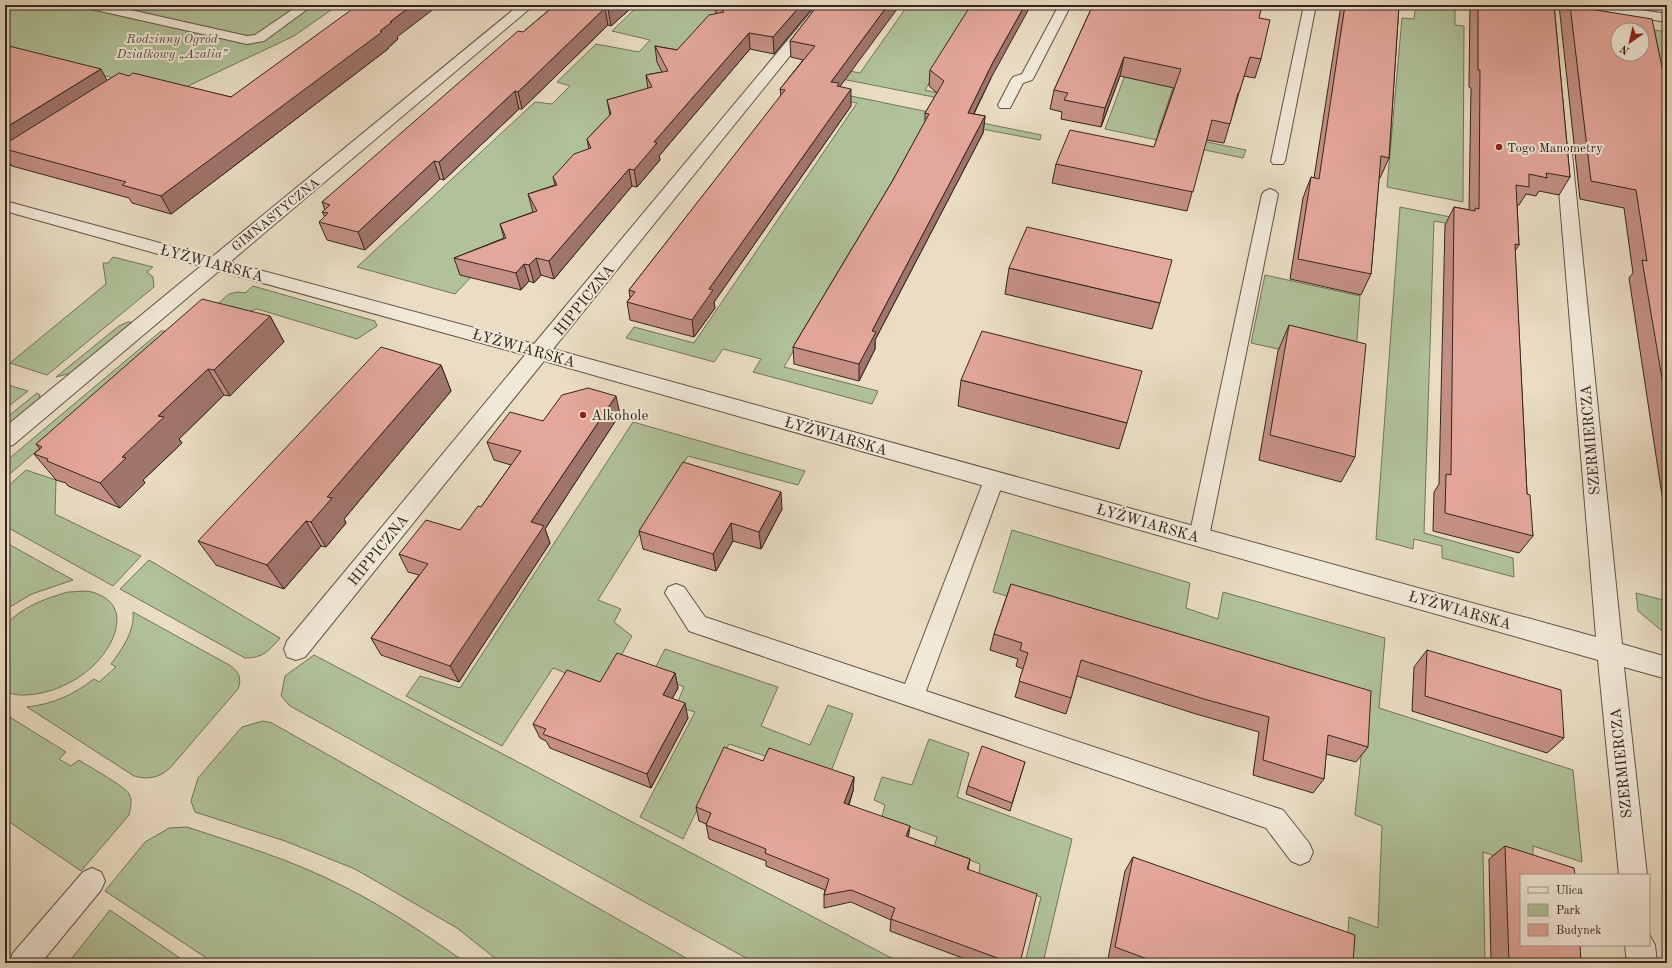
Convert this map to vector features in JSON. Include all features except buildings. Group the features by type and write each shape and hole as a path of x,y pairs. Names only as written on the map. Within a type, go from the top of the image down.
{"street":[{"name":"GIMNASTYCZNA","path":"5,439 527,5"},
{"name":"HIPPICZNA","path":"296,649 541,353 824,5"},
{"path":"1582,5 1611,7 1667,18"},
{"name":"SZERMIERCZA","path":"1562,134 1610,652 1633,874"},
{"name":"ŁYŻWIARSKA","path":"5,206 541,353 1667,668"},
{"path":"1640,946 1642,963"}],"lane":[{"path":"91,5 247,40 259,38 307,5"},
{"path":"124,12 136,5"},
{"path":"1005,105 1018,80 1027,77 1064,5"},
{"path":"1278,161 1310,5"},
{"path":"5,162 44,137"},
{"path":"1199,537 1270,194"},
{"path":"912,696 994,480"},
{"path":"676,593 697,624 1274,819 1300,852"},
{"path":"23,963 92,881"}],"green space":[{"name":"Rodzinny Ogród Działkowy „Azalia”","path":"5,5 338,5 294,36 186,87 138,84 5,51"},
{"path":"639,5 728,5 455,294 357,267 535,102 552,104 570,86 557,82 596,44 639,52 650,40 612,31"},
{"path":"908,5 977,5 925,90 951,96 949,100 801,71 808,63 860,73"},
{"path":"1151,5 1201,5 1158,132 1246,150 1243,158 1105,129"},
{"path":"1416,5 1455,5 1455,25 1464,26 1463,202 1387,187 1402,18 1414,19"},
{"path":"1650,29 1667,32 1667,138 1650,62"},
{"path":"812,88 1041,135 1040,140 929,119 784,367 878,391 872,404 753,372 761,359 723,349 714,362 626,338 634,327 694,343 857,103 808,93"},
{"path":"1400,207 1501,227 1460,226 1434,221 1424,533 1513,558 1514,577 1442,558 1442,546 1414,539 1413,549 1376,539"},
{"path":"113,257 153,267 147,272 153,277 154,287 47,375 10,363 106,284 103,263 108,263"},
{"path":"1265,275 1360,296 1355,366 1251,343"},
{"path":"253,286 375,321 377,326 357,339 257,309 223,319 166,349 229,294 238,292 245,293"},
{"path":"132,322 72,373 56,377 119,326"},
{"path":"161,331 165,331 167,339 5,478 5,462"},
{"path":"5,384 28,391 5,409"},
{"path":"37,393 40,395 39,399 5,427 5,419"},
{"path":"633,422 805,471 798,485 688,456 598,600 621,609 614,622 632,636 603,688 553,668 502,746 406,696 420,676 460,688"},
{"path":"26,470 56,480 55,514 141,556 113,586 5,526 5,489"},
{"path":"1012,530 1190,583 1186,608 1218,619 1223,592 1385,638 1379,708 1573,770 1582,862 1533,846 1533,869 1483,852 1485,963 1346,963 1349,917 1378,928 1382,826 1355,815 1367,700 993,592"},
{"path":"5,542 73,580 32,594 8,608 5,605"},
{"path":"149,560 280,638 265,653 257,657 245,658 120,589"},
{"path":"68,592 92,592 105,598 113,606 117,615 116,626 108,647 93,666 77,678 59,688 30,695 16,695 5,691 5,625 26,608"},
{"path":"1636,593 1667,601 1667,635 1638,611"},
{"path":"133,612 231,666 238,673 240,679 238,689 170,768 162,774 149,778 134,776 27,707 45,704 62,698 78,690 94,679 99,682 116,667 111,664 130,633"},
{"path":"665,649 778,687 761,726 810,745 828,705 853,714 829,777 729,744 683,839 640,817 695,712 676,706 684,687 652,674"},
{"path":"314,655 901,963 755,963 290,706 281,696 285,676"},
{"path":"5,714 66,752 59,759 71,766 79,760 121,786 130,796 131,804 129,815 81,871 5,819"},
{"path":"263,721 272,723 695,963 501,963 457,928 355,869 285,841 195,812 191,801 198,778 242,727"},
{"path":"929,739 969,753 957,797 1072,839 1043,963 1025,963 1041,897 979,875 980,864 934,847 937,837 882,817 885,805 874,800 882,777 912,785"},
{"path":"187,827 272,856 341,885 396,916 466,963 214,963 105,891 145,842 169,828"},
{"path":"110,910 187,963 68,963"}],"place":[{"name":"Togo Manometry","path":"1499,147"},
{"name":"Alkohole","path":"583,415"}]}
